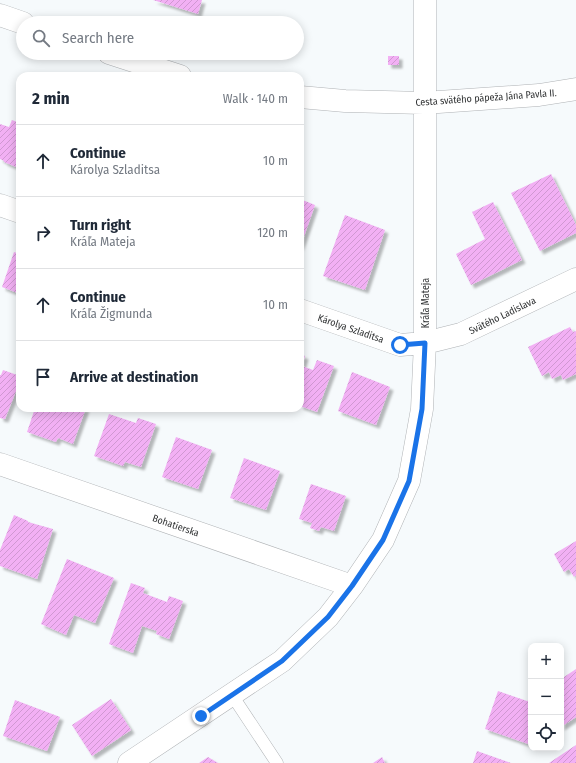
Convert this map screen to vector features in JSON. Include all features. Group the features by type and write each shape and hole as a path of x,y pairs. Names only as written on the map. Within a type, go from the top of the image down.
{"street":[{"name":"Kráľa Mateja","path":"129,763 232,696 282,661 328,617 352,586 383,540 409,481 422,409 425,343 425,0"},
{"path":"0,15 16,21"},
{"path":"131,60 168,72"},
{"name":"Cesta svätého pápeža Jána Pavla II.","path":"304,97 345,101 424,104 539,95 576,90"},
{"path":"0,205 16,211"},
{"name":"Svätého Ladislava","path":"425,343 461,334 576,279"},
{"name":"Károlya Szladitsa","path":"304,311 400,345 425,343"},
{"name":"Bohatierska","path":"0,464 352,586"}],"lane":[{"path":"232,696 277,763"}],"building":[{"path":"153,0 202,0 198,14"},
{"path":"388,56 399,56 399,65 388,65"},
{"path":"12,120 16,122 16,167 0,159 0,124 9,127"},
{"path":"551,174 576,225 576,233 540,251 511,193"},
{"path":"304,201 315,205 304,237"},
{"path":"493,202 522,260 471,285 456,254 485,239 472,212"},
{"path":"345,215 385,230 365,290 323,276"},
{"path":"14,252 16,253 16,292 2,287"},
{"path":"570,327 573,332 576,331 576,374 563,380 561,375 552,379 549,372 542,376 528,347"},
{"path":"317,360 334,366 317,412 304,407 304,367 313,370"},
{"path":"3,370 16,375 16,391 5,419 0,418 1,375"},
{"path":"352,372 390,387 376,425 338,411"},
{"path":"34,412 85,412 73,444 58,438 56,442 27,432"},
{"path":"109,414 136,423 138,418 156,424 141,467 125,462 123,466 94,456"},
{"path":"176,437 212,450 198,489 162,477"},
{"path":"244,458 280,471 266,510 230,498"},
{"path":"311,484 346,496 334,531 321,527 319,531 310,528 312,523 299,519"},
{"path":"14,515 28,522 53,529 37,579 0,566 0,550"},
{"path":"576,541 576,575 574,577 569,569 564,572 554,554"},
{"path":"67,559 114,578 95,623 74,615 66,635 41,624"},
{"path":"131,583 145,588 143,593 167,602 169,596 183,601 169,639 156,634 157,631 142,626 133,653 109,644"},
{"path":"576,669 576,717 564,725 564,679 564,677"},
{"path":"498,691 528,700 528,744 485,729"},
{"path":"111,699 131,730 92,756 72,725"},
{"path":"15,700 60,717 47,751 3,736"},
{"path":"576,745 576,763 549,763"},
{"path":"477,751 511,763 473,763"},
{"path":"208,757 218,763 199,763"},
{"path":"382,757 385,763 373,763"}],"route":[{"path":"201,716 282,661 328,617 352,586 383,540 409,481 422,409 425,343 400,345"}]}
